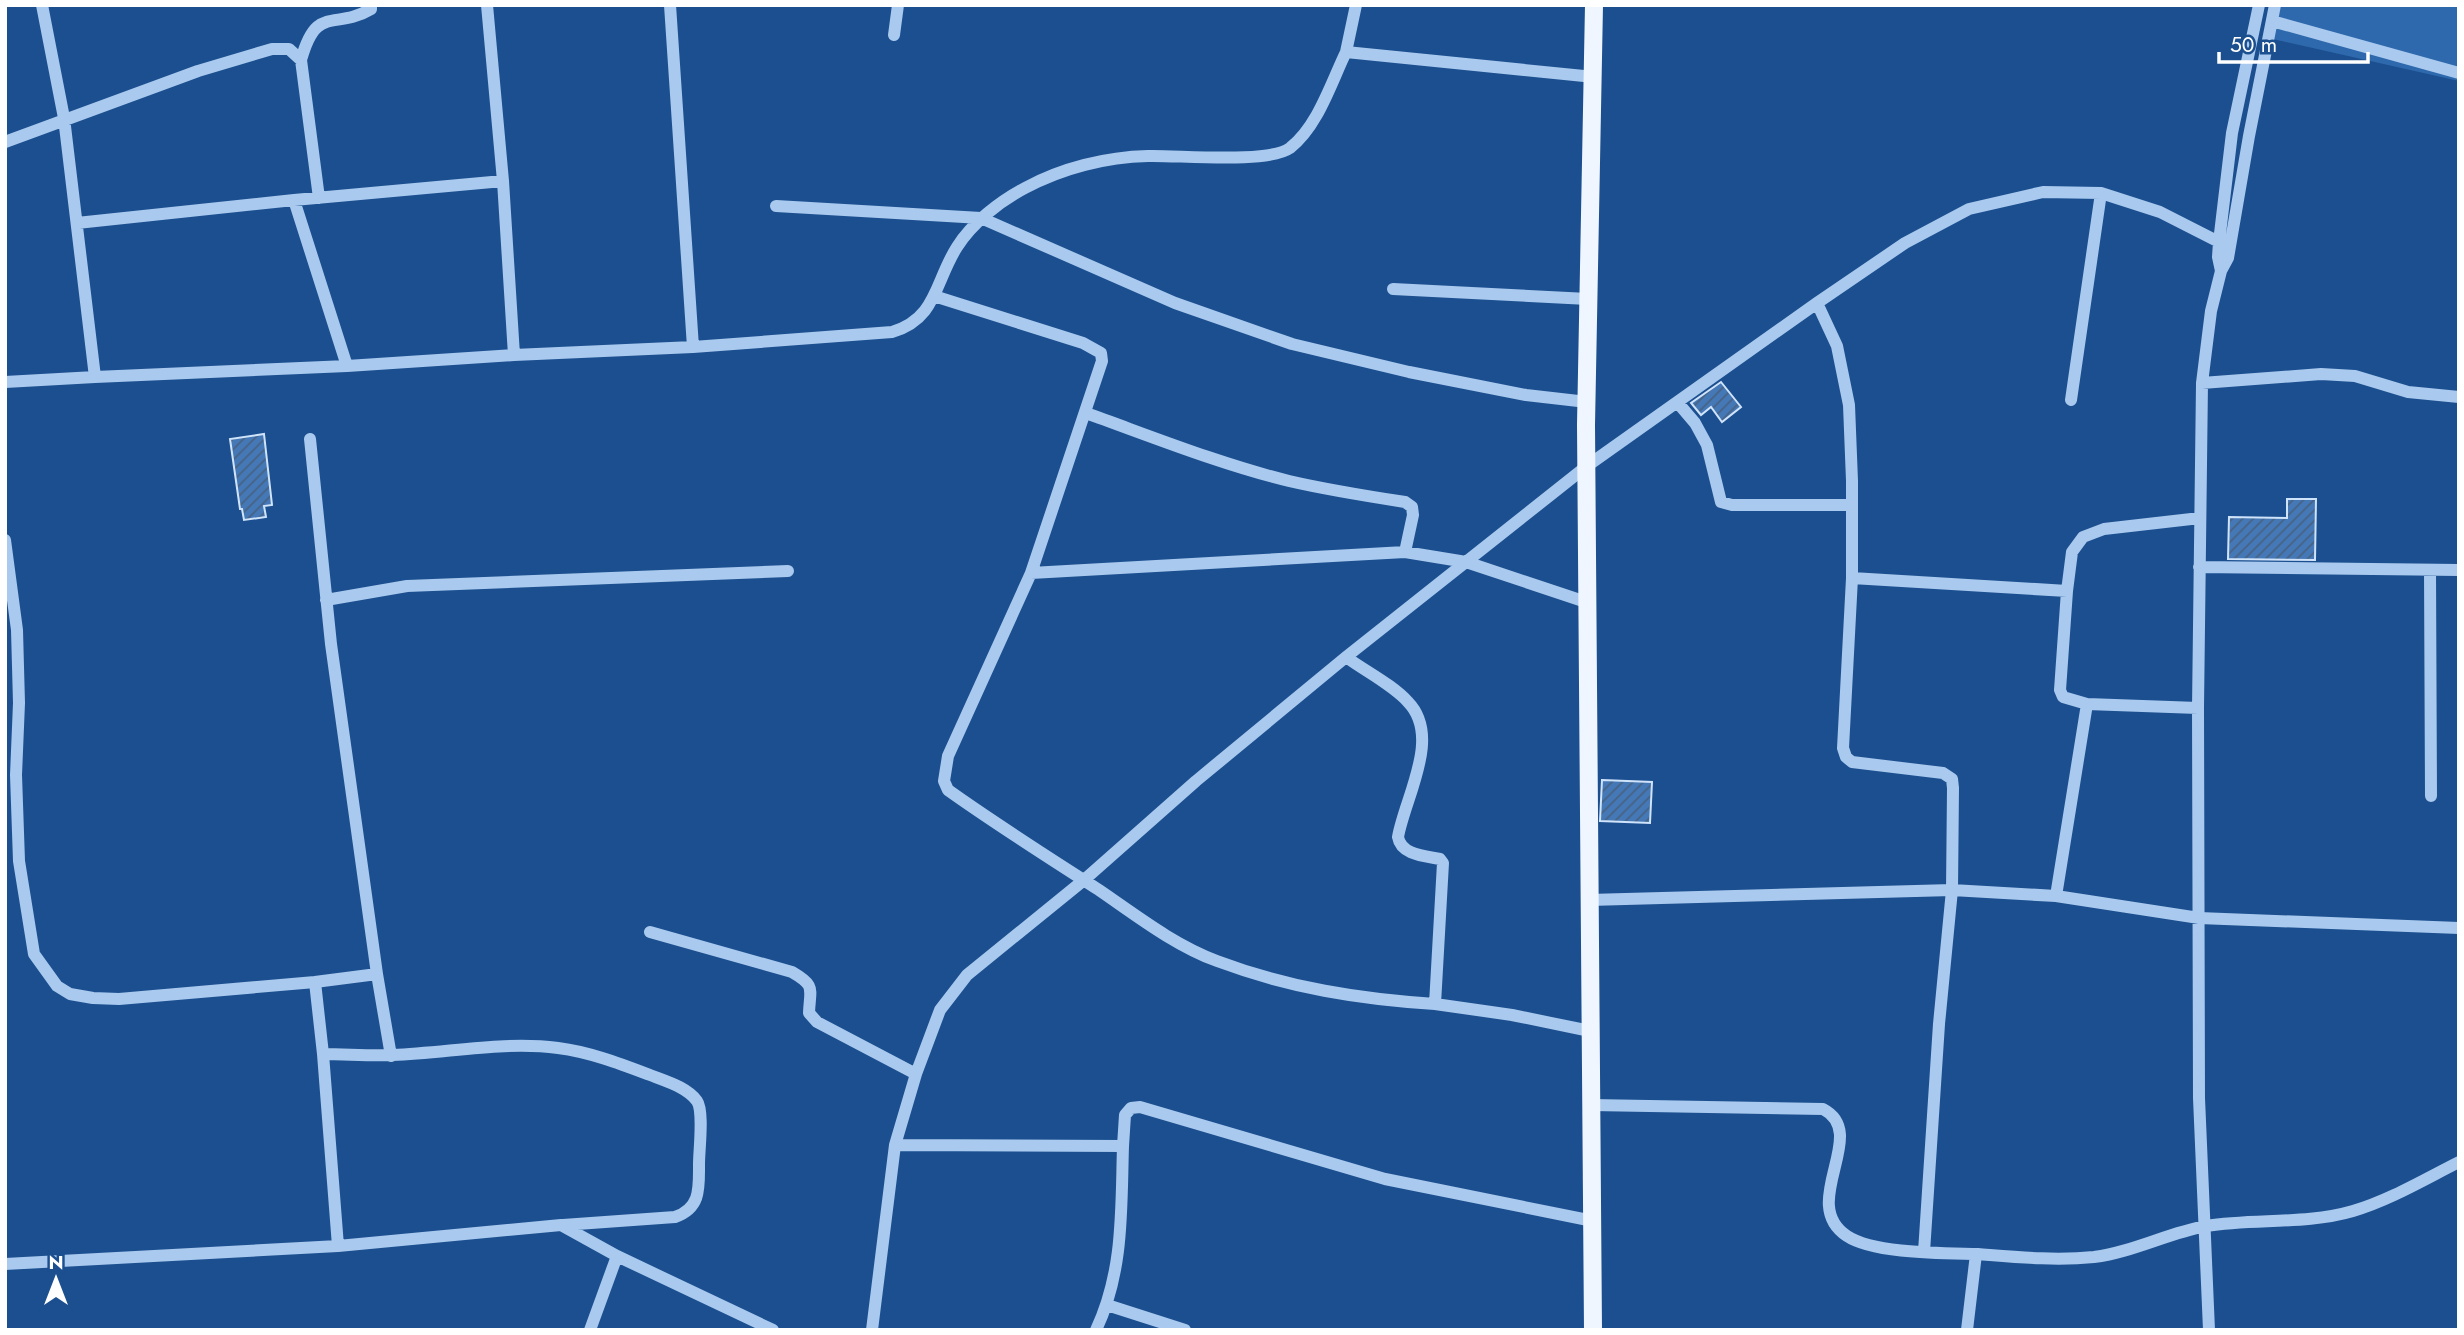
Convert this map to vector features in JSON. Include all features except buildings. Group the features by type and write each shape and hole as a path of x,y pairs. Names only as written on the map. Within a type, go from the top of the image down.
{"main road":[{"path":"1593,1330 1587,402 1594,5"}],"street":[{"path":"42,5 64,118 95,377"},
{"path":"319,198 301,60 306,40 313,29 324,22 364,13 372,5"},
{"path":"487,5 503,181 514,355"},
{"path":"670,5 693,347"},
{"path":"894,35 898,5"},
{"path":"5,382 693,347 892,332 909,327 924,313 957,246 981,218 1024,188 1077,166 1145,156 1251,158 1288,149 1311,126 1346,52 1356,5"},
{"path":"2221,271 2219,242 2232,134 2259,5"},
{"path":"2209,1330 2199,1098 2198,708 2202,383 2211,311 2221,271 2228,258 2275,5"},
{"path":"2272,21 2459,73"},
{"path":"5,142 64,118 198,71 272,49 289,49 301,60"},
{"path":"1346,52 1594,77"},
{"path":"77,223 503,181"},
{"path":"872,1330 895,1145 916,1074 940,1010 951,993 967,975 1084,880 1196,781 1346,657 1587,466 1905,243 1969,209 2043,192 2101,193 2161,212 2219,242"},
{"path":"2071,400 2101,193"},
{"path":"294,200 347,366"},
{"path":"776,206 981,218 1175,303 1292,344 1409,372 1526,395 1587,402"},
{"path":"1393,289 1588,299"},
{"path":"934,296 1094,347 1101,353 1102,361 1031,573 948,756 944,781 948,790 1169,938 1215,960 1324,991 1374,1000 1435,1004 1590,1031"},
{"path":"1817,303 1837,346 1849,405 1852,578 1843,748 1846,757 1852,762 1943,773 1952,779 1952,890 1939,1024 1924,1252"},
{"path":"2202,383 2321,374 2343,375 2382,383 2408,392 2459,397"},
{"path":"1678,402 1695,423 1707,445 1721,502 1732,505 1852,505"},
{"path":"1086,413 1231,465 1288,481 1348,494 1405,502 1412,507 1413,515 1405,552"},
{"path":"310,439 326,600 377,974 391,1056"},
{"path":"2198,708 2087,704 2063,697 2060,690 2067,591 2073,552 2083,537 2104,529 2200,519"},
{"path":"5,540 17,629 19,703 12,861 34,954 57,986 70,994 119,999 377,974"},
{"path":"1031,573 1405,552 1466,562 1589,603"},
{"path":"2199,567 2459,570"},
{"path":"2430,570 2431,796"},
{"path":"326,600 407,586 788,571"},
{"path":"1852,578 2067,591"},
{"path":"1346,657 1408,701 1418,715 1423,734 1422,753 1398,837 1399,844 1405,850 1440,859 1443,863 1435,1004"},
{"path":"2056,896 2087,704"},
{"path":"1589,900 1952,890 2056,896 2199,918 2459,928"},
{"path":"650,932 792,972 811,987 809,1013 817,1022 916,1074"},
{"path":"315,982 338,1246"},
{"path":"5,1264 338,1246 675,1217 693,1206 699,1187 698,1102 688,1093 667,1082 618,1063 560,1048 515,1044 391,1056 323,1054"},
{"path":"1591,1105 1823,1110 1833,1115 1840,1135 1840,1147 1828,1196 1828,1209 1838,1229 1850,1238 1862,1242 1924,1252 2043,1259 2095,1257 2143,1246 2205,1226 2317,1219 2353,1211 2382,1201 2459,1161"},
{"path":"1096,1330 1107,1305 1117,1265 1121,1234 1125,1115 1131,1108 1140,1107 1385,1179 1593,1221"},
{"path":"895,1145 1123,1146"},
{"path":"561,1225 618,1256 773,1330"},
{"path":"1967,1330 1976,1254"},
{"path":"590,1330 618,1256"},
{"path":"1107,1305 1185,1330"}],"shaded area":[{"path":"2273,5 2459,5 2459,81 2264,37"}]}
